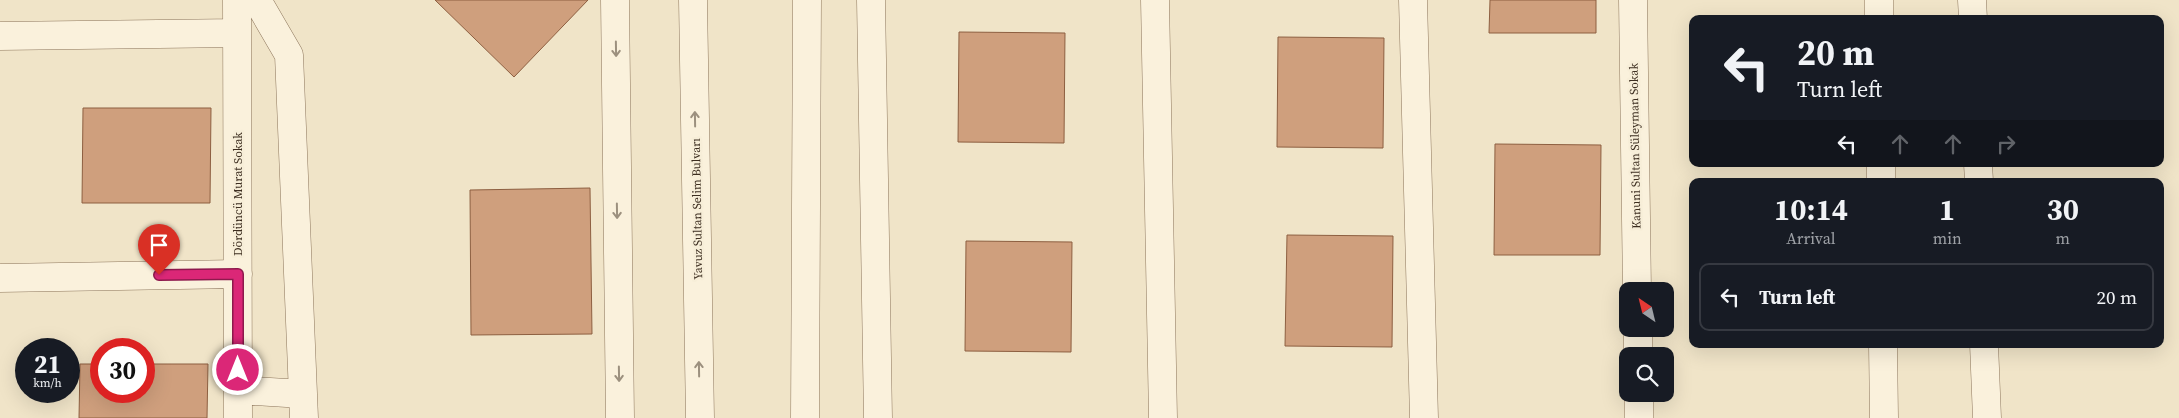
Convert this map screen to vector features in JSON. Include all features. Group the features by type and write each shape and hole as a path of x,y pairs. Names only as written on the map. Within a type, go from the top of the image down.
{"street":[{"name":"Dördüncü Murat Sokak","path":"237,0 238,418"},
{"path":"238,390 304,406 289,55 257,0"},
{"path":"615,0 620,418"},
{"name":"Yavuz Sultan Selim Bulvarı","path":"694,0 700,418"},
{"path":"806,418 807,0"},
{"path":"871,0 878,418"},
{"path":"1155,0 1163,418"},
{"path":"1413,0 1424,418"},
{"name":"Kanuni Sultan Süleyman Sokak","path":"1633,0 1637,282"},
{"path":"1879,0 1879,15"},
{"path":"1972,0 1973,15"},
{"path":"0,36 237,33"},
{"path":"0,278 238,274"},
{"path":"1883,348 1884,418"},
{"path":"1984,348 1987,418"},
{"path":"1639,402 1639,418"}],"building":[{"path":"435,0 588,0 514,77"},
{"path":"1490,0 1596,0 1596,33 1489,33"},
{"path":"959,32 1065,33 1064,143 958,142"},
{"path":"1278,37 1384,38 1383,148 1277,147"},
{"path":"83,108 211,108 210,203 82,203"},
{"path":"1495,144 1601,145 1600,255 1494,255"},
{"path":"590,188 592,334 471,335 470,190"},
{"path":"1287,235 1393,236 1392,347 1285,346"},
{"path":"966,241 1072,242 1071,352 965,351"},
{"path":"80,364 90,364 90,403 155,403 155,364 208,364 207,418 79,418"}],"route":[{"path":"159,275 238,274 238,370"}]}
